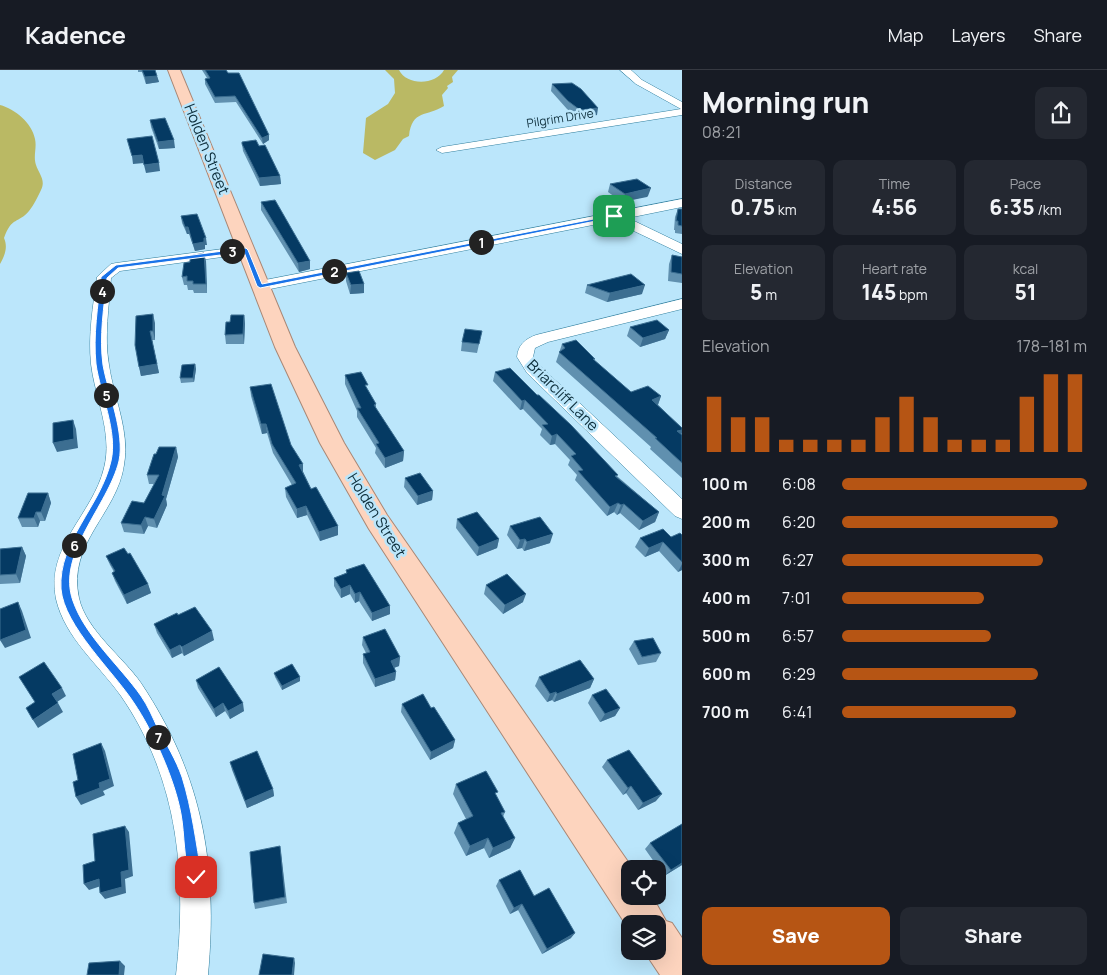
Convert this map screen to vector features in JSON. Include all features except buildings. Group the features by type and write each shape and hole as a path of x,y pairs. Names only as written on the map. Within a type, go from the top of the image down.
{"main road":[{"name":"Holden Street","path":"174,70 224,190 284,347 310,401 378,522 642,915"},
{"path":"666,949 682,973"}],"street":[{"path":"625,70 638,82 682,106"},
{"name":"Pilgrim Drive","path":"442,150 682,112"},
{"path":"260,286 682,203"},
{"path":"614,216 682,250"},
{"path":"192,975 197,926 197,892 186,812 176,776 138,700 77,621 68,600 66,589 67,568 72,549 106,489 114,469 116,440 100,364 98,333 104,277 116,267 246,250"},
{"name":"Briarcliff Lane","path":"682,304 542,338 527,347 525,358 533,369 682,511"}],"shaded area":[{"path":"385,70 399,70 408,79 422,82 435,79 444,70 458,70 452,77 453,82 447,86 448,88 442,95 444,106 421,115 413,121 409,136 403,139 395,150 375,160 363,153 366,118 388,104 395,93 394,79"},
{"path":"0,105 17,113 27,122 33,133 35,162 43,183 31,209 13,223 7,231 4,238 5,251 0,264"}],"route":[{"path":"196,877 186,812 169,759 138,700 77,621 68,600 66,589 65,579 72,549 106,489 116,460 116,440 100,364 98,333 104,277 116,267 246,250 260,286 614,216"}]}
